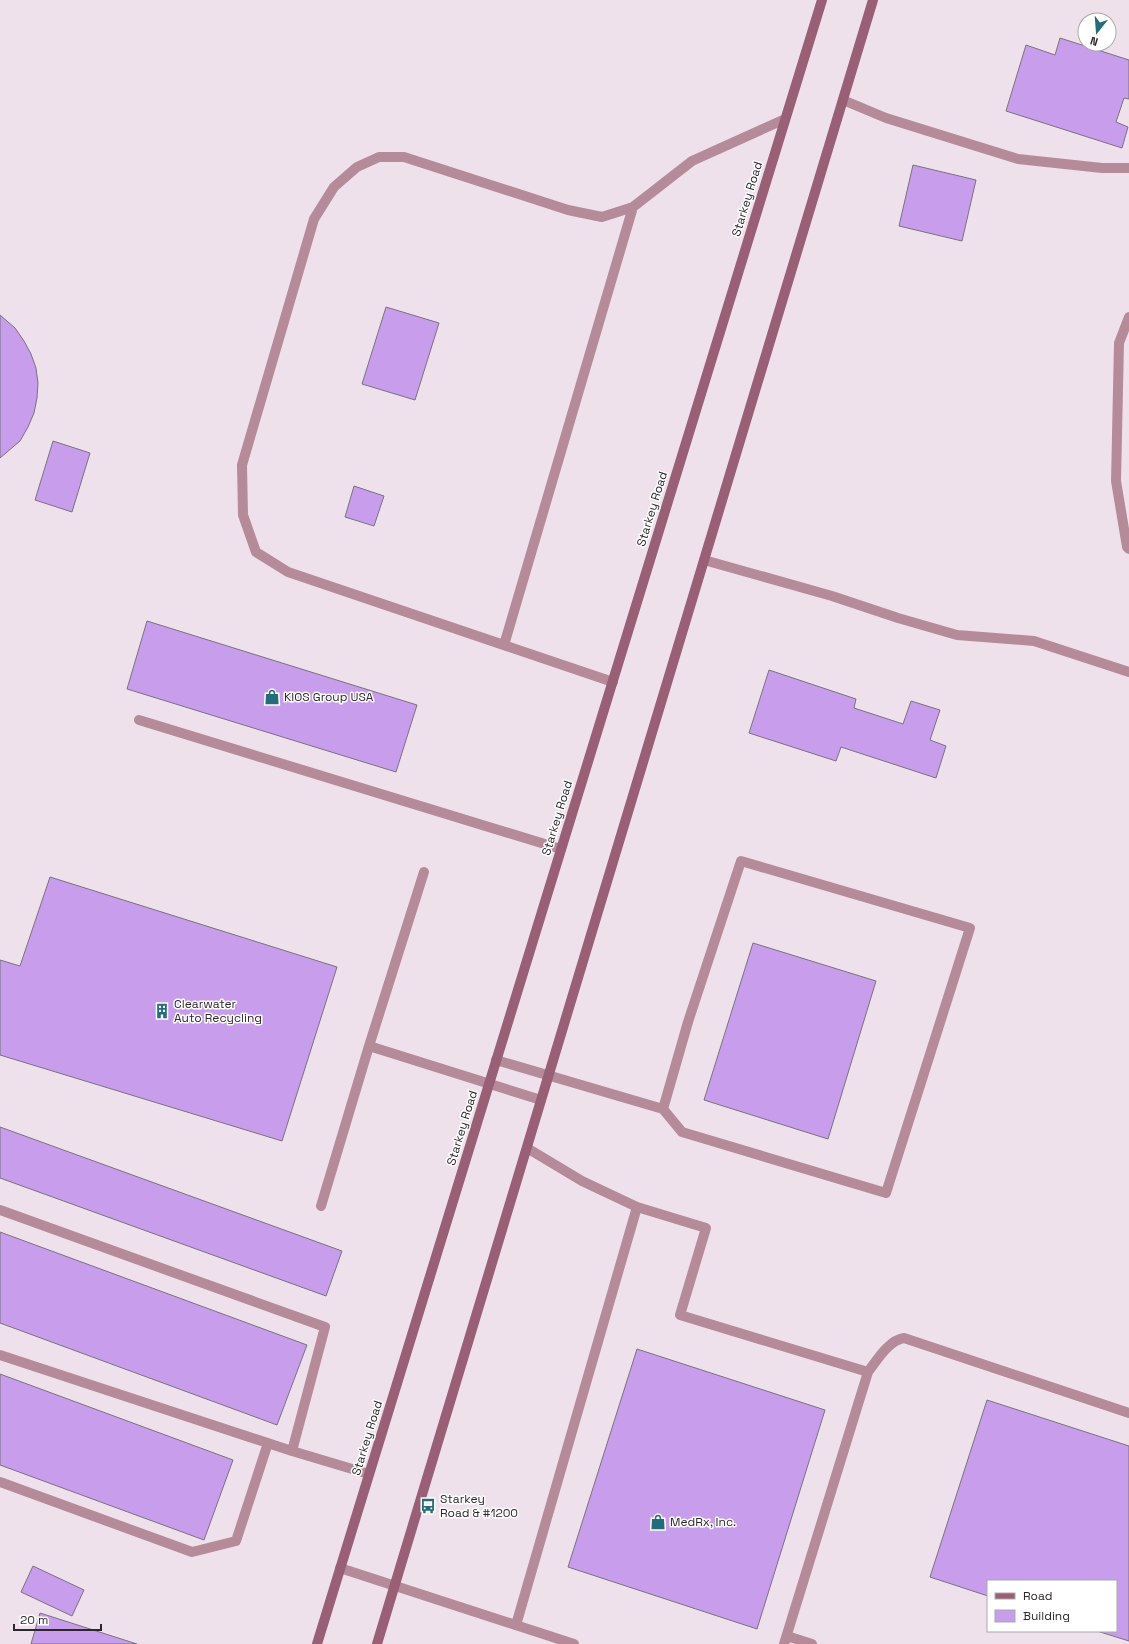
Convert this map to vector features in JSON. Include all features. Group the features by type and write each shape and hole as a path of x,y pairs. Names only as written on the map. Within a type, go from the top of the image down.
{"main road":[{"name":"Starkey Road","path":"317,1644 822,0"},
{"path":"377,1644 873,0"}],"street":[{"path":"842,100 886,118 1018,159 1102,168 1129,168"},
{"path":"613,682 288,572 256,552 243,515 242,465 314,219 334,187 356,167 379,157 404,157 568,210 602,216 633,208 692,162 785,119"},
{"path":"504,645 633,208"},
{"path":"1129,317 1119,343 1116,481 1127,547 1129,549"},
{"path":"704,560 832,596 957,636 1034,641 1129,672"},
{"path":"139,720 561,849"},
{"path":"496,1060 663,1109 682,1132 886,1193 970,928 741,860 691,1015 663,1109"},
{"path":"321,1206 369,1046 424,872"},
{"path":"369,1046 541,1100"},
{"path":"527,1148 582,1181 638,1207 706,1228 680,1315 868,1372"},
{"path":"516,1625 638,1207"},
{"path":"0,1210 325,1327 292,1451"},
{"path":"812,1644 786,1640 868,1372 890,1345 900,1338 904,1338 1129,1413"},
{"path":"0,1355 292,1451 369,1474"},
{"path":"0,1482 192,1552 236,1541 268,1443"},
{"path":"340,1568 574,1644"}],"building":[{"path":"1060,38 1077,43 1077,52 1104,52 1129,60 1129,99 1124,98 1116,122 1128,127 1122,148 1006,111 1026,45 1055,55"},
{"path":"913,165 976,180 962,241 899,226"},
{"path":"386,307 439,323 415,400 362,384"},
{"path":"0,315 15,328 24,341 36,368 38,383 34,413 28,427 20,441 0,458"},
{"path":"53,441 90,453 72,512 35,500"},
{"path":"354,486 384,496 374,526 345,517"},
{"name":"KIOS Group USA","path":"147,621 417,705 396,772 127,689"},
{"path":"769,670 856,699 854,708 903,724 911,701 940,710 930,740 946,746 936,778 841,747 836,761 749,733"},
{"name":"Clearwater Auto Recycling","path":"50,877 337,967 282,1141 0,1055 0,960 20,966"},
{"path":"753,943 876,981 828,1139 704,1100"},
{"path":"0,1127 342,1251 326,1296 0,1178"},
{"path":"0,1232 307,1345 277,1425 0,1323"},
{"path":"637,1349 825,1410 757,1629 568,1567"},
{"path":"0,1374 233,1460 204,1540 0,1465"},
{"path":"987,1400 1129,1446 1129,1641 1100,1632 1117,1632 1117,1580 987,1580 987,1596 930,1577"},
{"path":"33,1566 84,1590 72,1616 21,1592"},
{"path":"40,1613 137,1644 31,1644"}],"place":[{"name":"KIOS Group USA","path":"272,697"},
{"name":"Clearwater Auto Recycling","path":"162,1011"},
{"name":"Starkey Road & #1200","path":"428,1506"},
{"name":"MedRx, Inc.","path":"658,1522"}]}
